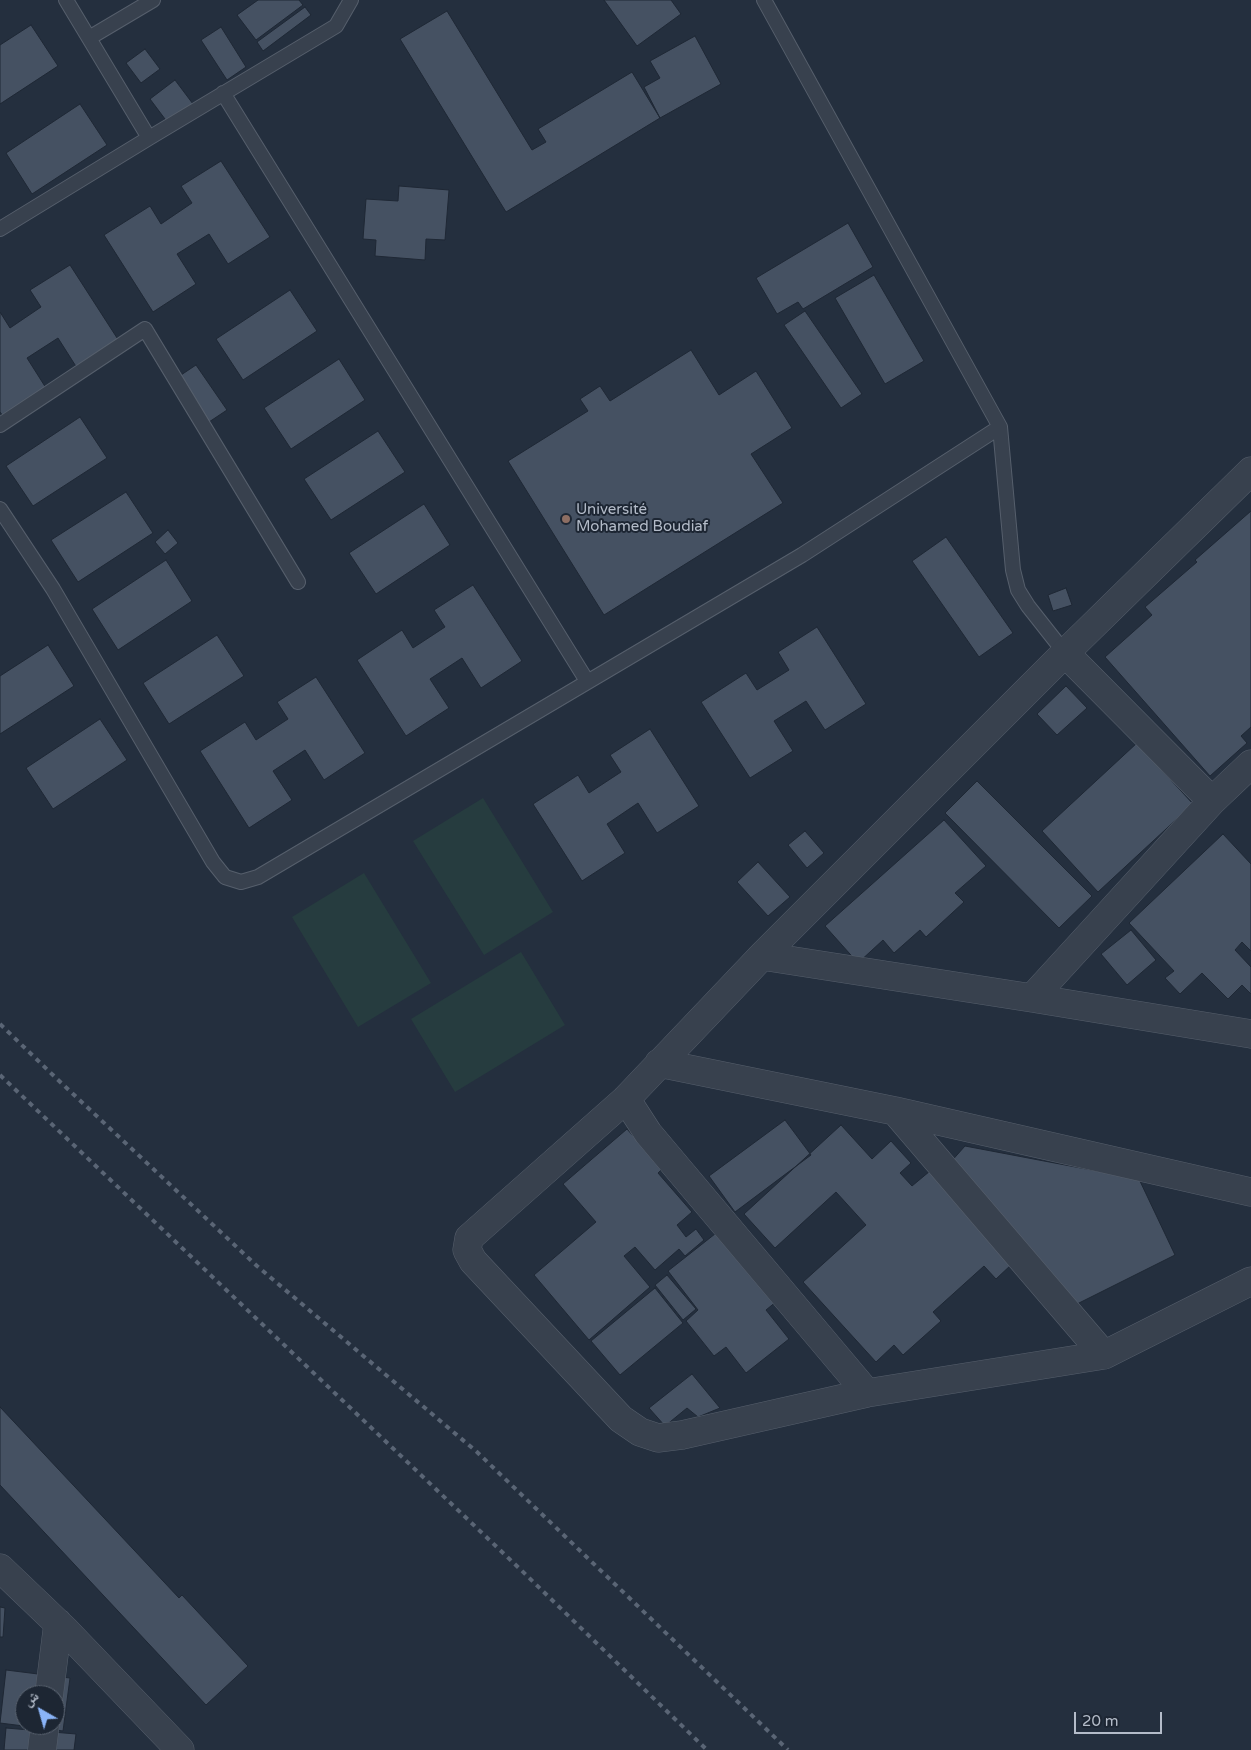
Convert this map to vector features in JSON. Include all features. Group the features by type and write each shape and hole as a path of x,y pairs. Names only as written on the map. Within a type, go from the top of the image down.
{"street":[{"path":"1251,470 762,956 626,1099 469,1238 468,1250 473,1261 621,1419 640,1432 658,1438 682,1435 867,1393 1104,1354 1251,1281"},
{"path":"1065,653 1212,801"},
{"path":"1032,998 1212,801 1251,764"},
{"path":"762,956 1251,1034"},
{"path":"659,1063 894,1111 1251,1192"},
{"path":"626,1099 648,1132 867,1393"},
{"path":"894,1111 1104,1354"},
{"path":"0,1568 58,1624 180,1750"},
{"path":"50,1685 58,1624"},
{"path":"42,1750 44,1735"}],"lane":[{"path":"66,0 149,138"},
{"path":"89,38 153,0"},
{"path":"0,229 336,26 351,0"},
{"path":"764,0 1000,427 1013,570 1018,590 1028,606 1065,653"},
{"path":"223,93 587,681"},
{"path":"0,425 145,329 298,582"},
{"path":"0,509 53,589 213,862 226,877 241,882 258,877 802,555 1000,427"}],"green space":[{"path":"483,798 553,912 484,955 413,841"},
{"path":"364,873 431,983 358,1027 292,917"},
{"path":"521,952 565,1025 455,1092 411,1019"}],"building":[{"path":"258,0 299,0 303,5 256,40 237,15"},
{"path":"604,0 671,0 681,14 637,46"},
{"path":"305,7 311,15 263,51 257,42"},
{"path":"447,11 532,150 546,142 538,129 632,72 660,118 506,212 400,39"},
{"path":"31,25 58,66 0,104 0,45"},
{"path":"221,27 246,67 227,80 201,40"},
{"path":"695,36 721,84 660,118 644,87 660,78 650,61"},
{"path":"145,49 160,69 141,83 126,63"},
{"path":"175,80 193,104 168,123 150,99"},
{"path":"80,104 107,145 32,194 6,153"},
{"path":"221,161 270,237 228,264 209,234 177,254 196,284 153,312 104,235 150,206 161,224 192,203 181,186"},
{"path":"399,186 449,190 445,240 426,239 425,260 375,256 376,240 363,239 366,199 398,201"},
{"path":"848,223 873,267 803,309 798,302 777,314 756,278"},
{"path":"70,265 119,341 77,368 58,338 27,358 46,388 3,416 0,412 0,312 10,328 41,307 30,290"},
{"path":"874,275 924,361 885,384 835,298"},
{"path":"290,290 317,331 243,380 216,339"},
{"path":"805,311 862,394 841,408 784,325"},
{"path":"691,350 719,395 756,371 792,428 751,454 783,503 604,615 508,461 588,411 580,399 600,386 610,401"},
{"path":"339,359 365,400 291,449 264,408"},
{"path":"196,365 227,410 203,426 172,381"},
{"path":"80,417 107,458 33,506 6,466"},
{"path":"378,431 405,472 331,520 304,479"},
{"path":"126,492 153,533 78,582 51,540"},
{"path":"424,504 450,545 376,594 349,553"},
{"path":"1251,511 1251,727 1241,736 1247,743 1210,776 1105,657 1152,615 1145,607 1197,562 1195,560"},
{"path":"168,530 178,543 165,554 155,542"},
{"path":"946,537 1013,633 979,657 912,561"},
{"path":"166,560 192,601 118,650 92,609"},
{"path":"473,585 522,661 481,688 462,658 430,679 449,708 406,736 357,660 402,630 413,648 445,627 434,610"},
{"path":"1066,588 1072,605 1053,611 1048,595"},
{"path":"817,627 866,704 825,730 806,701 774,721 793,751 750,778 701,702 746,673 757,690 789,670 778,652"},
{"path":"217,635 244,676 169,724 143,683"},
{"path":"48,645 74,686 0,734 0,676"},
{"path":"316,677 365,753 324,780 305,750 273,771 292,800 249,828 200,751 245,722 256,740 288,719 277,702"},
{"path":"1066,686 1087,708 1057,735 1037,714"},
{"path":"100,719 127,760 53,809 26,768"},
{"path":"650,729 699,806 657,833 638,803 607,824 625,853 582,881 533,804 578,775 589,793 621,772 610,755"},
{"path":"1137,743 1193,804 1098,892 1042,831"},
{"path":"977,781 1092,896 1059,928 945,813"},
{"path":"944,820 986,866 955,893 964,902 926,937 920,930 894,953 883,940 858,963 825,926"},
{"path":"805,831 824,853 807,868 788,845"},
{"path":"1223,834 1251,864 1251,951 1242,942 1235,950 1251,967 1251,994 1242,985 1228,999 1202,973 1180,994 1165,978 1174,971 1129,923"},
{"path":"758,862 790,897 768,916 737,882"},
{"path":"1131,930 1156,960 1127,985 1101,954"},
{"path":"785,1120 811,1155 735,1212 709,1176"},
{"path":"841,1125 872,1159 891,1141 911,1163 900,1173 912,1186 930,1171 1012,1264 996,1279 984,1266 933,1312 941,1321 903,1355 894,1345 876,1362 803,1282 866,1225 836,1192 775,1248 744,1214"},
{"path":"627,1129 662,1169 658,1173 692,1212 677,1225 686,1237 696,1229 704,1240 685,1256 679,1249 655,1270 635,1247 624,1256 650,1287 589,1340 534,1275 596,1222 563,1184"},
{"path":"965,1146 1139,1179 1175,1255 1073,1306 949,1164"},
{"path":"720,1230 777,1301 766,1310 789,1339 746,1373 726,1347 714,1356 686,1321 698,1310 668,1271"},
{"path":"667,1275 696,1309 683,1320 655,1285"},
{"path":"655,1288 683,1323 620,1375 591,1341"},
{"path":"692,1374 720,1408 698,1417 687,1408 665,1426 649,1408"},
{"path":"0,1407 179,1598 182,1595 248,1666 206,1705 0,1485"},
{"path":"0,1607 5,1608 3,1637 0,1637"},
{"path":"6,1670 70,1678 65,1716 65,1685 15,1685 15,1725 0,1723"},
{"path":"6,1728 15,1729 15,1735 76,1734 74,1750 4,1750"}],"railway":[{"path":"0,1024 257,1266 477,1452 788,1750"},
{"path":"0,1075 521,1570 707,1750"}],"place":[{"name":"Université Mohamed Boudiaf","path":"566,519"}]}
